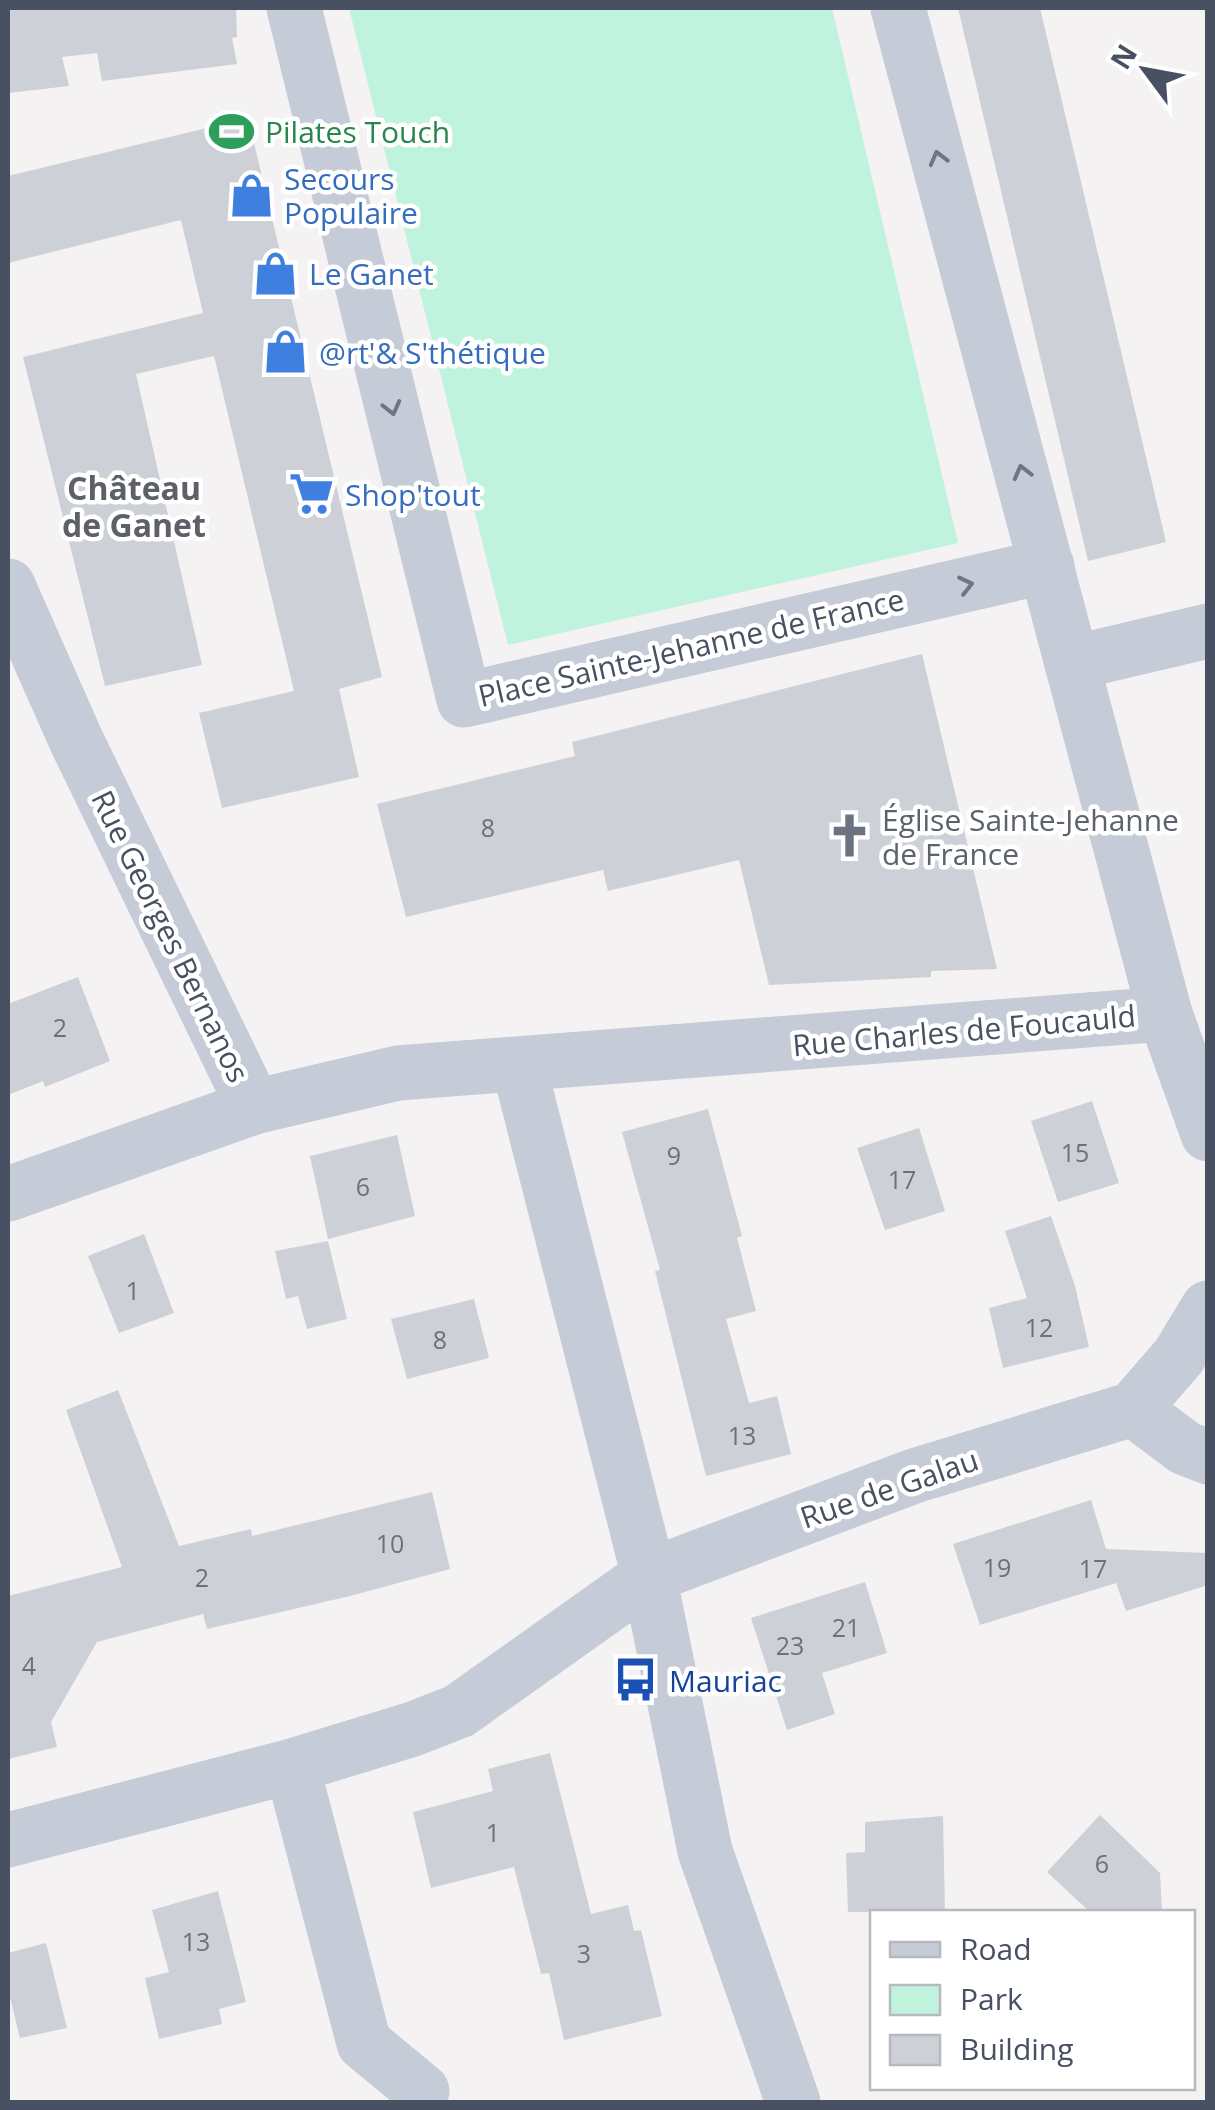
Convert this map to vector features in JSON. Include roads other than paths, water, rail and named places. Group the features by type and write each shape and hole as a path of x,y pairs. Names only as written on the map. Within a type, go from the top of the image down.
{"street":[{"name":"Place Sainte-Jehanne de France","path":"294,8 464,700 1047,566"},
{"path":"898,8 1047,566"},
{"name":"Rue Charles de Foucauld","path":"519,1066 1166,1014 1047,566"},
{"name":"Rue Georges Bernanos","path":"8,586 76,740 254,1107 398,1073 519,1066"},
{"path":"1072,663 1208,631"},
{"path":"1166,1014 1208,1134"},
{"path":"519,1066 648,1576 705,1852 793,2102"},
{"path":"8,1194 254,1107"},
{"path":"1208,1308 1180,1356 1133,1409 1186,1448 1208,1457"},
{"name":"Rue de Galau","path":"8,1840 292,1766 413,1729 458,1711 648,1576 914,1476 1133,1409"},
{"path":"292,1766 364,2043 422,2091"}],"place":[{"name":"Pilates Touch","path":"232,131"},
{"name":"Secours Populaire","path":"251,195"},
{"name":"Le Ganet","path":"276,273"},
{"name":"@rt'& S'thétique","path":"286,352"},
{"name":"Shop'tout","path":"312,494"},
{"name":"Église Sainte-Jehanne de France","path":"849,836"},
{"name":"Mauriac","path":"636,1680"}],"district":[{"name":"Château de Ganet","path":"134,506"}]}
